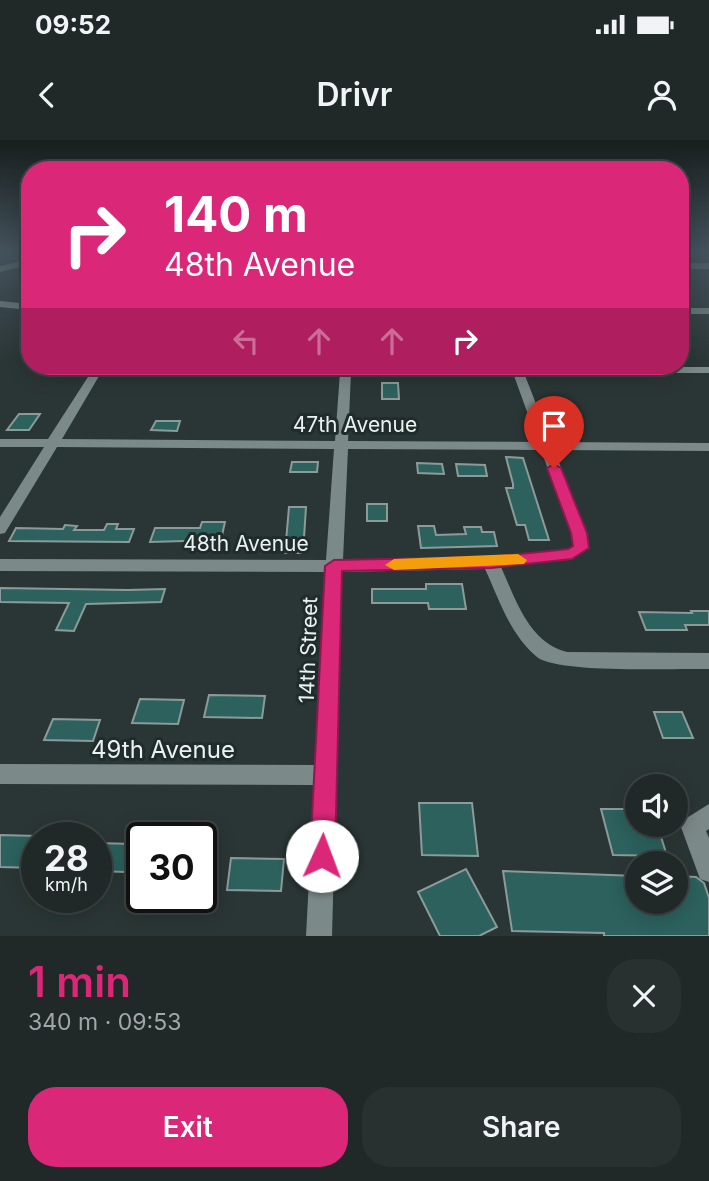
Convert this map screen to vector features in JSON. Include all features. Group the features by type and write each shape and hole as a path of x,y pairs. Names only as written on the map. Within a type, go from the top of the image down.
{"street":[{"path":"2,307 21,307"},
{"path":"689,311 709,311"},
{"path":"689,369 709,370"},
{"path":"0,529 95,375"},
{"name":"14th Street","path":"319,936 334,566 345,375"},
{"path":"520,375 545,446"},
{"name":"47th Avenue","path":"0,443 709,447"},
{"name":"48th Avenue","path":"0,565 334,566 491,563 572,554 581,548 579,533 545,446"},
{"path":"491,563 519,624 546,654 567,659 709,661"},
{"name":"49th Avenue","path":"0,774 326,775"},
{"path":"709,815 693,827 709,870"}],"building":[{"path":"382,383 398,383 399,399 382,399"},
{"path":"19,414 40,414 29,430 7,430"},
{"path":"156,421 180,421 177,431 151,430"},
{"path":"506,457 523,458 549,540 529,540 525,525 517,525 506,488 513,488 513,484"},
{"path":"292,462 318,462 317,472 290,472"},
{"path":"417,463 442,464 444,474 418,473"},
{"path":"456,464 485,465 487,476 458,476"},
{"path":"367,504 387,504 387,521 367,521"},
{"path":"289,507 306,507 303,553 285,553"},
{"path":"202,522 225,522 221,540 150,542 155,528 200,528"},
{"path":"107,524 118,524 116,529 134,529 129,542 9,541 16,528 63,529 65,525 77,526 74,530 104,530"},
{"path":"418,526 434,526 436,535 466,534 464,527 481,527 482,532 494,532 497,546 421,548"},
{"path":"426,584 462,584 466,609 429,609 428,603 372,603 372,589 426,589"},
{"path":"0,588 165,589 161,602 86,604 74,631 56,630 69,603 0,602"},
{"path":"691,611 709,611 709,625 685,625 687,630 646,630 639,612 692,613"},
{"path":"209,695 265,696 262,718 204,717"},
{"path":"140,699 184,700 178,724 132,723"},
{"path":"654,712 682,712 693,738 663,738"},
{"path":"53,719 100,720 93,741 44,740"},
{"path":"419,803 472,803 478,856 422,855"},
{"path":"601,809 625,809 625,837 661,837 665,851 625,851 625,855 613,855"},
{"path":"0,835 21,836 21,868 0,867"},
{"path":"112,843 126,844 125,872 112,872"},
{"path":"231,858 284,859 281,891 227,890"},
{"path":"466,869 497,927 479,936 440,936 418,892"},
{"path":"503,871 625,876 625,914 688,914 688,877 696,877 704,883 709,898 709,936 604,936 604,933 512,931"}],"slow traffic":[{"path":"394,565 518,560"}],"route":[{"path":"322,856 334,566 491,563 572,554 581,548 579,533 554,468"}]}
